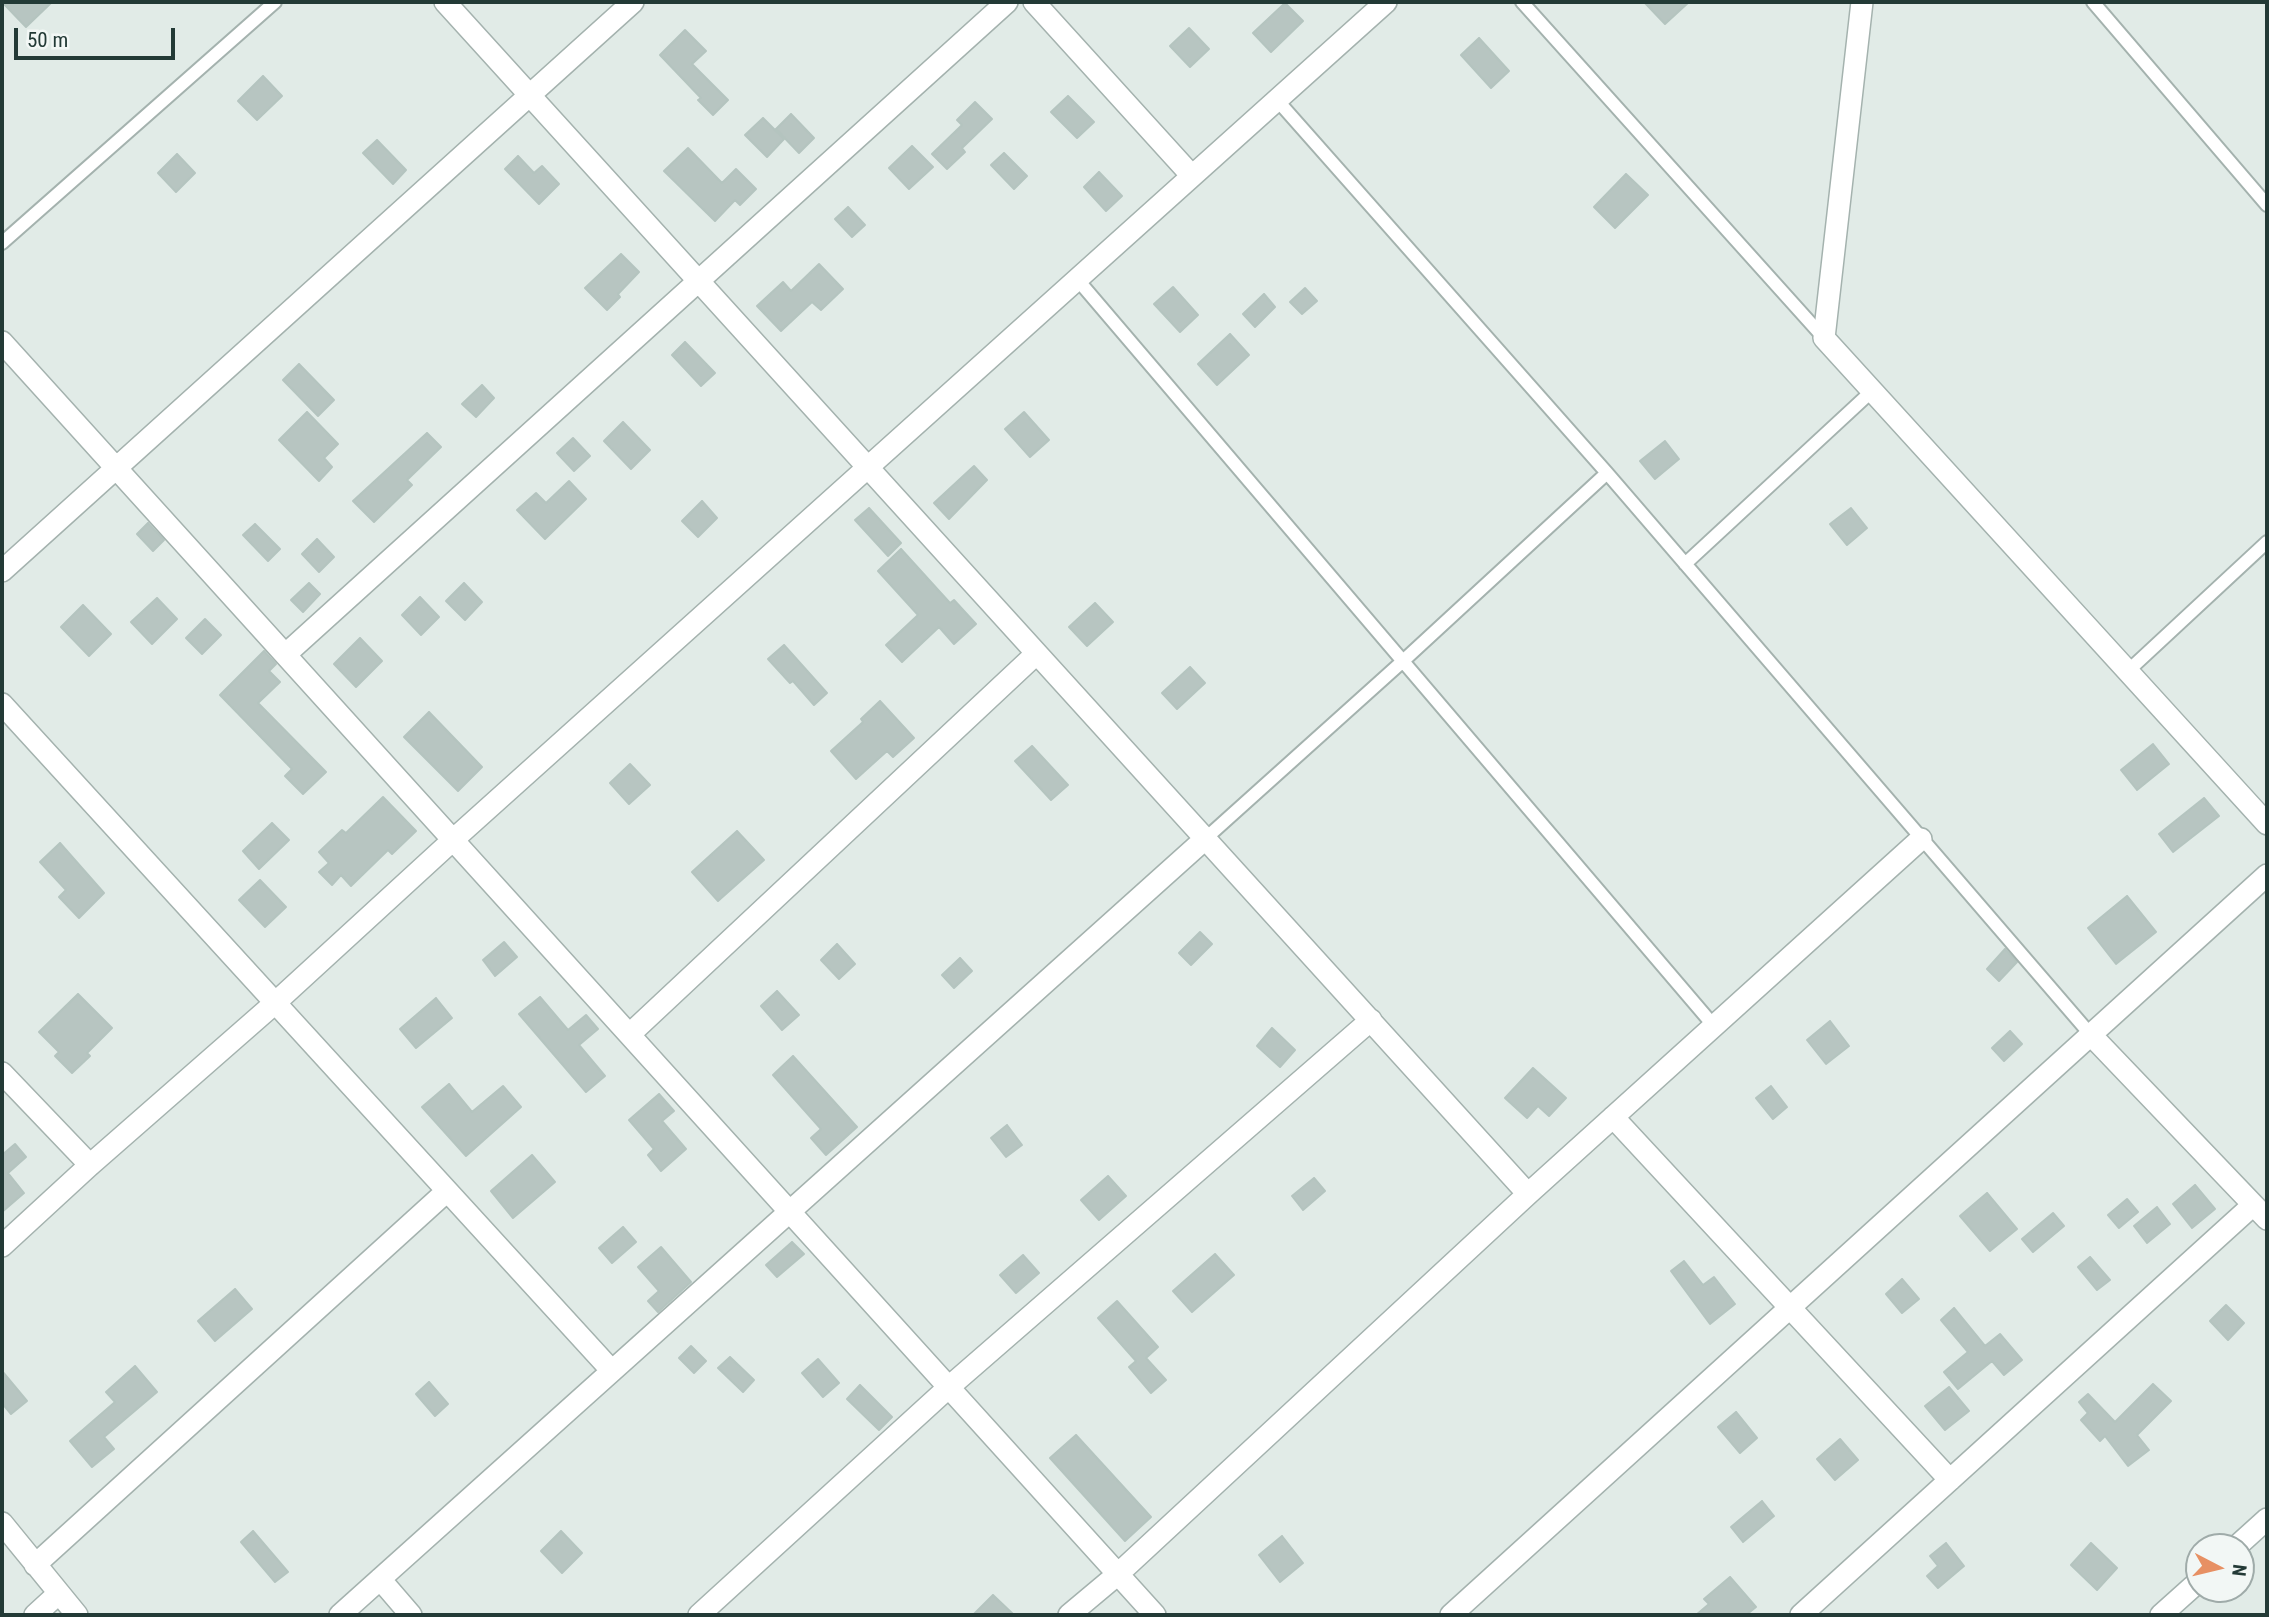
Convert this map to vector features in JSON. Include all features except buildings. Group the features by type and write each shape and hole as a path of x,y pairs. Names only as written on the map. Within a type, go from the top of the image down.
{"street":[{"path":"445,2 1528,1194"},
{"path":"2,571 633,2"},
{"path":"286,654 1007,2"},
{"path":"1034,2 1192,176"},
{"path":"1862,2 1824,338 2267,824"},
{"path":"2,1246 1277,100 1380,4"},
{"path":"2,342 1155,1615"},
{"path":"630,1034 1036,653"},
{"path":"2,704 612,1371"},
{"path":"340,1615 1205,839"},
{"path":"1069,1615 1118,1574 1528,1194 1921,839"},
{"path":"1451,1615 2267,875"},
{"path":"699,1615 949,1387 1371,1020"},
{"path":"1801,1615 1950,1480 2260,1212 2091,1035"},
{"path":"2,1073 90,1165"},
{"path":"1613,1117 1950,1480"},
{"path":"35,1565 447,1191"},
{"path":"2252,1533 2267,1519"},
{"path":"2,1523 77,1615"},
{"path":"380,1579 411,1615"},
{"path":"35,1615 59,1593"},
{"path":"2161,1615 2185,1594"}],"lane":[{"path":"2,243 275,2"},
{"path":"1522,2 1824,338"},
{"path":"2093,2 2267,205"},
{"path":"1277,100 1606,473 2091,1035"},
{"path":"1077,279 1714,1026"},
{"path":"1685,564 1872,391"},
{"path":"1205,839 1606,473"},
{"path":"2128,671 2267,542"}]}
